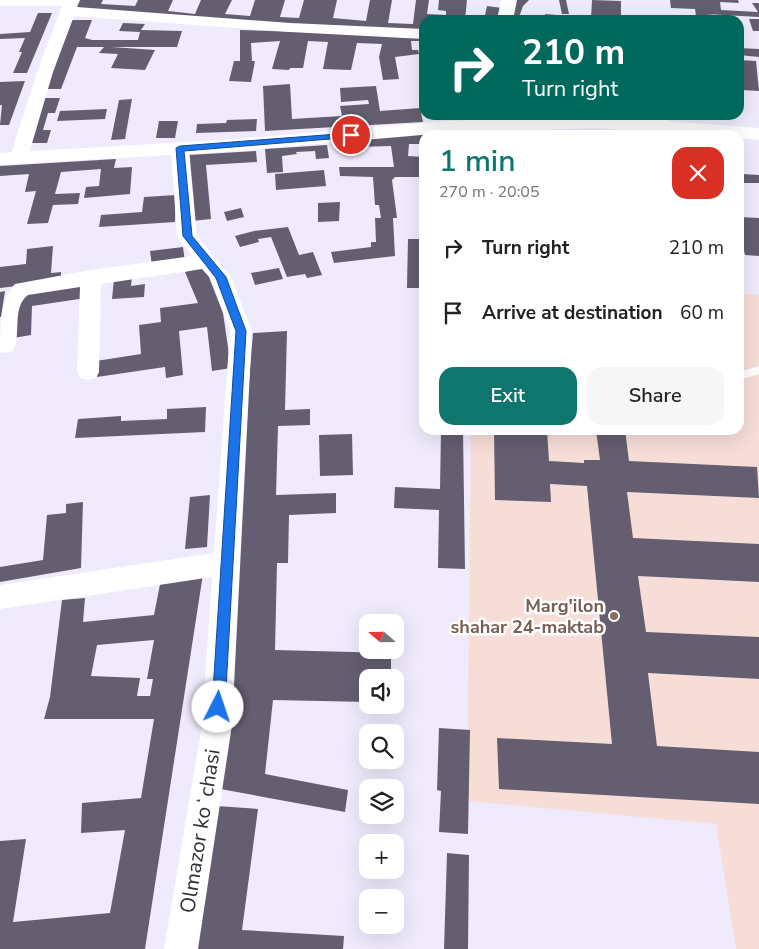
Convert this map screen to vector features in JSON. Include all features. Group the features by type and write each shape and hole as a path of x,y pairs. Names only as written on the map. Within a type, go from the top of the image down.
{"street":[{"path":"506,15 509,0"},
{"path":"0,1 70,4 160,17 251,26 419,34"},
{"path":"70,4 45,72 9,158 180,148 445,127 492,120 664,121 692,130"},
{"path":"744,134 759,134"},
{"name":"Olmazor koʻchasi","path":"180,148 187,236 221,277 241,331 217,725 181,949"},
{"path":"5,345 10,303 17,291 91,277 166,269 208,261"},
{"path":"88,372 91,277"},
{"path":"0,597 228,563"}],"lane":[{"path":"744,374 759,370"}],"shaded area":[{"name":"Marg'ilon shahar 24-maktab","path":"744,294 759,295 759,949 736,949 716,824 467,801 471,435 744,435"}],"building":[{"path":"78,0 103,0 101,4 135,6 138,0 173,0 168,11 195,14 201,0 232,0 225,14 250,16 255,0 285,0 280,17 299,18 304,0 337,0 333,18 366,21 370,0 392,0 388,23 413,24 416,0 429,0 427,14 446,15 419,15 419,32 73,10"},
{"path":"439,0 467,0 466,15 446,15 446,11 438,10"},
{"path":"513,0 529,0 523,6 520,15 508,15"},
{"path":"559,0 566,0 569,14 562,14"},
{"path":"592,0 621,1 621,15 591,15"},
{"path":"670,0 738,0 739,3 720,2 721,10 758,12 752,3 759,3 759,17 744,15 696,15 695,9 671,8"},
{"path":"487,6 502,8 501,15 485,15"},
{"path":"38,13 52,13 27,73 13,73 22,52 19,52 25,38 0,39 0,34 30,32"},
{"path":"749,19 759,19 759,31 753,31"},
{"path":"69,20 92,20 85,38 92,40 138,40 140,32 119,31 123,23 145,24 141,30 182,31 177,47 112,47 155,50 145,70 111,68 118,54 99,53 104,47 77,47 61,89 42,89"},
{"path":"240,30 419,36 419,41 411,41 412,50 418,50 419,54 395,57 399,79 383,80 379,57 382,44 357,43 351,70 323,69 328,42 308,41 303,68 290,68 289,70 272,69 280,41 251,43 252,61 255,61 251,82 229,81 234,61 240,61"},
{"path":"744,48 759,49 759,57 744,56"},
{"path":"744,60 756,61 759,91 744,90"},
{"path":"25,81 9,125 0,125 2,105 0,105 0,82"},
{"path":"290,84 292,119 342,116 340,106 369,104 368,100 341,102 340,88 376,86 380,111 419,108 419,120 423,120 423,122 265,131 263,86"},
{"path":"39,98 60,98 55,113 48,113 43,130 51,130 47,143 24,143"},
{"path":"132,99 125,139 111,140 119,100"},
{"path":"107,109 105,119 57,121 60,111"},
{"path":"257,119 256,131 196,133 197,124"},
{"path":"159,121 178,121 175,138 156,138"},
{"path":"419,134 419,144 409,144 408,156 419,157 419,177 395,177 392,180 397,218 393,218 395,256 334,263 331,252 371,247 371,242 376,242 375,218 381,218 379,205 375,205 373,177 340,176 339,167 394,167 391,146 356,147 355,140"},
{"path":"327,145 329,158 316,159 315,151 296,152 297,154 282,156 283,172 267,173 265,149"},
{"path":"256,151 257,162 206,165 211,219 192,221 189,155"},
{"path":"116,159 114,168 132,167 130,194 84,198 86,187 99,186 101,169 61,172 55,194 80,193 78,204 53,205 48,223 27,224 36,191 25,192 29,174 0,176 0,166"},
{"path":"324,170 326,186 276,190 275,174"},
{"path":"744,174 759,175 759,183 744,183"},
{"path":"176,195 175,222 99,227 101,215 142,212 144,197"},
{"path":"340,202 339,221 318,222 318,203"},
{"path":"241,208 244,217 227,221 224,212"},
{"path":"744,217 759,218 759,256 745,255"},
{"path":"288,227 299,255 313,252 322,275 307,278 305,274 287,277 271,237 258,239 259,242 240,247 235,236 254,231"},
{"path":"408,239 419,239 419,288 407,288"},
{"path":"53,246 51,273 61,272 61,281 0,288 0,267 26,264 27,249"},
{"path":"183,247 185,262 152,266 150,251"},
{"path":"205,267 223,313 231,368 212,371 207,327 179,331 183,375 166,378 165,367 97,377 96,361 141,354 139,325 161,322 160,308 198,303 185,272"},
{"path":"279,268 283,279 255,285 251,273"},
{"path":"132,277 131,286 145,284 144,297 112,299 114,279"},
{"path":"86,285 86,298 32,306 31,335 13,338 18,297 25,293"},
{"path":"5,291 1,317 0,317 0,292"},
{"path":"287,331 285,410 310,409 310,425 278,426 276,495 336,493 336,513 289,515 288,563 277,563 275,650 359,652 359,659 391,659 391,669 359,669 359,702 273,700 265,774 348,790 345,812 215,788 253,333"},
{"path":"206,407 205,432 75,438 78,419 121,416 121,421 167,419 167,409"},
{"path":"352,434 353,475 320,476 319,435"},
{"path":"441,435 463,435 465,569 438,568 439,510 394,508 395,487 440,489"},
{"path":"494,435 547,435 549,461 584,463 584,460 600,460 597,435 626,435 629,461 757,467 759,498 627,492 633,538 759,544 759,582 638,576 646,632 759,637 759,679 648,673 657,746 759,752 759,804 499,789 497,738 612,744 587,486 550,484 551,502 495,500"},
{"path":"210,495 207,547 185,549 190,497"},
{"path":"83,502 81,568 0,582 0,567 43,560 47,515 66,513 66,504"},
{"path":"162,574 203,574 145,949 0,949 0,841 26,839 13,922 110,913 125,830 81,833 82,803 141,798 154,719 44,719 50,697 62,600 85,598 83,622 154,615","holes":["154,640 147,679 153,679 150,696 137,696 140,678 91,676 97,645"]},
{"path":"439,728 470,730 468,834 439,832 441,791 437,790"},
{"path":"217,806 258,809 242,930 344,936 343,949 195,949"},
{"path":"447,853 469,855 468,949 444,949"}],"place":[{"name":"Marg'ilon shahar 24-maktab","path":"614,616"}],"route":[{"path":"218,707 241,331 221,277 187,236 180,148 351,135"}]}
